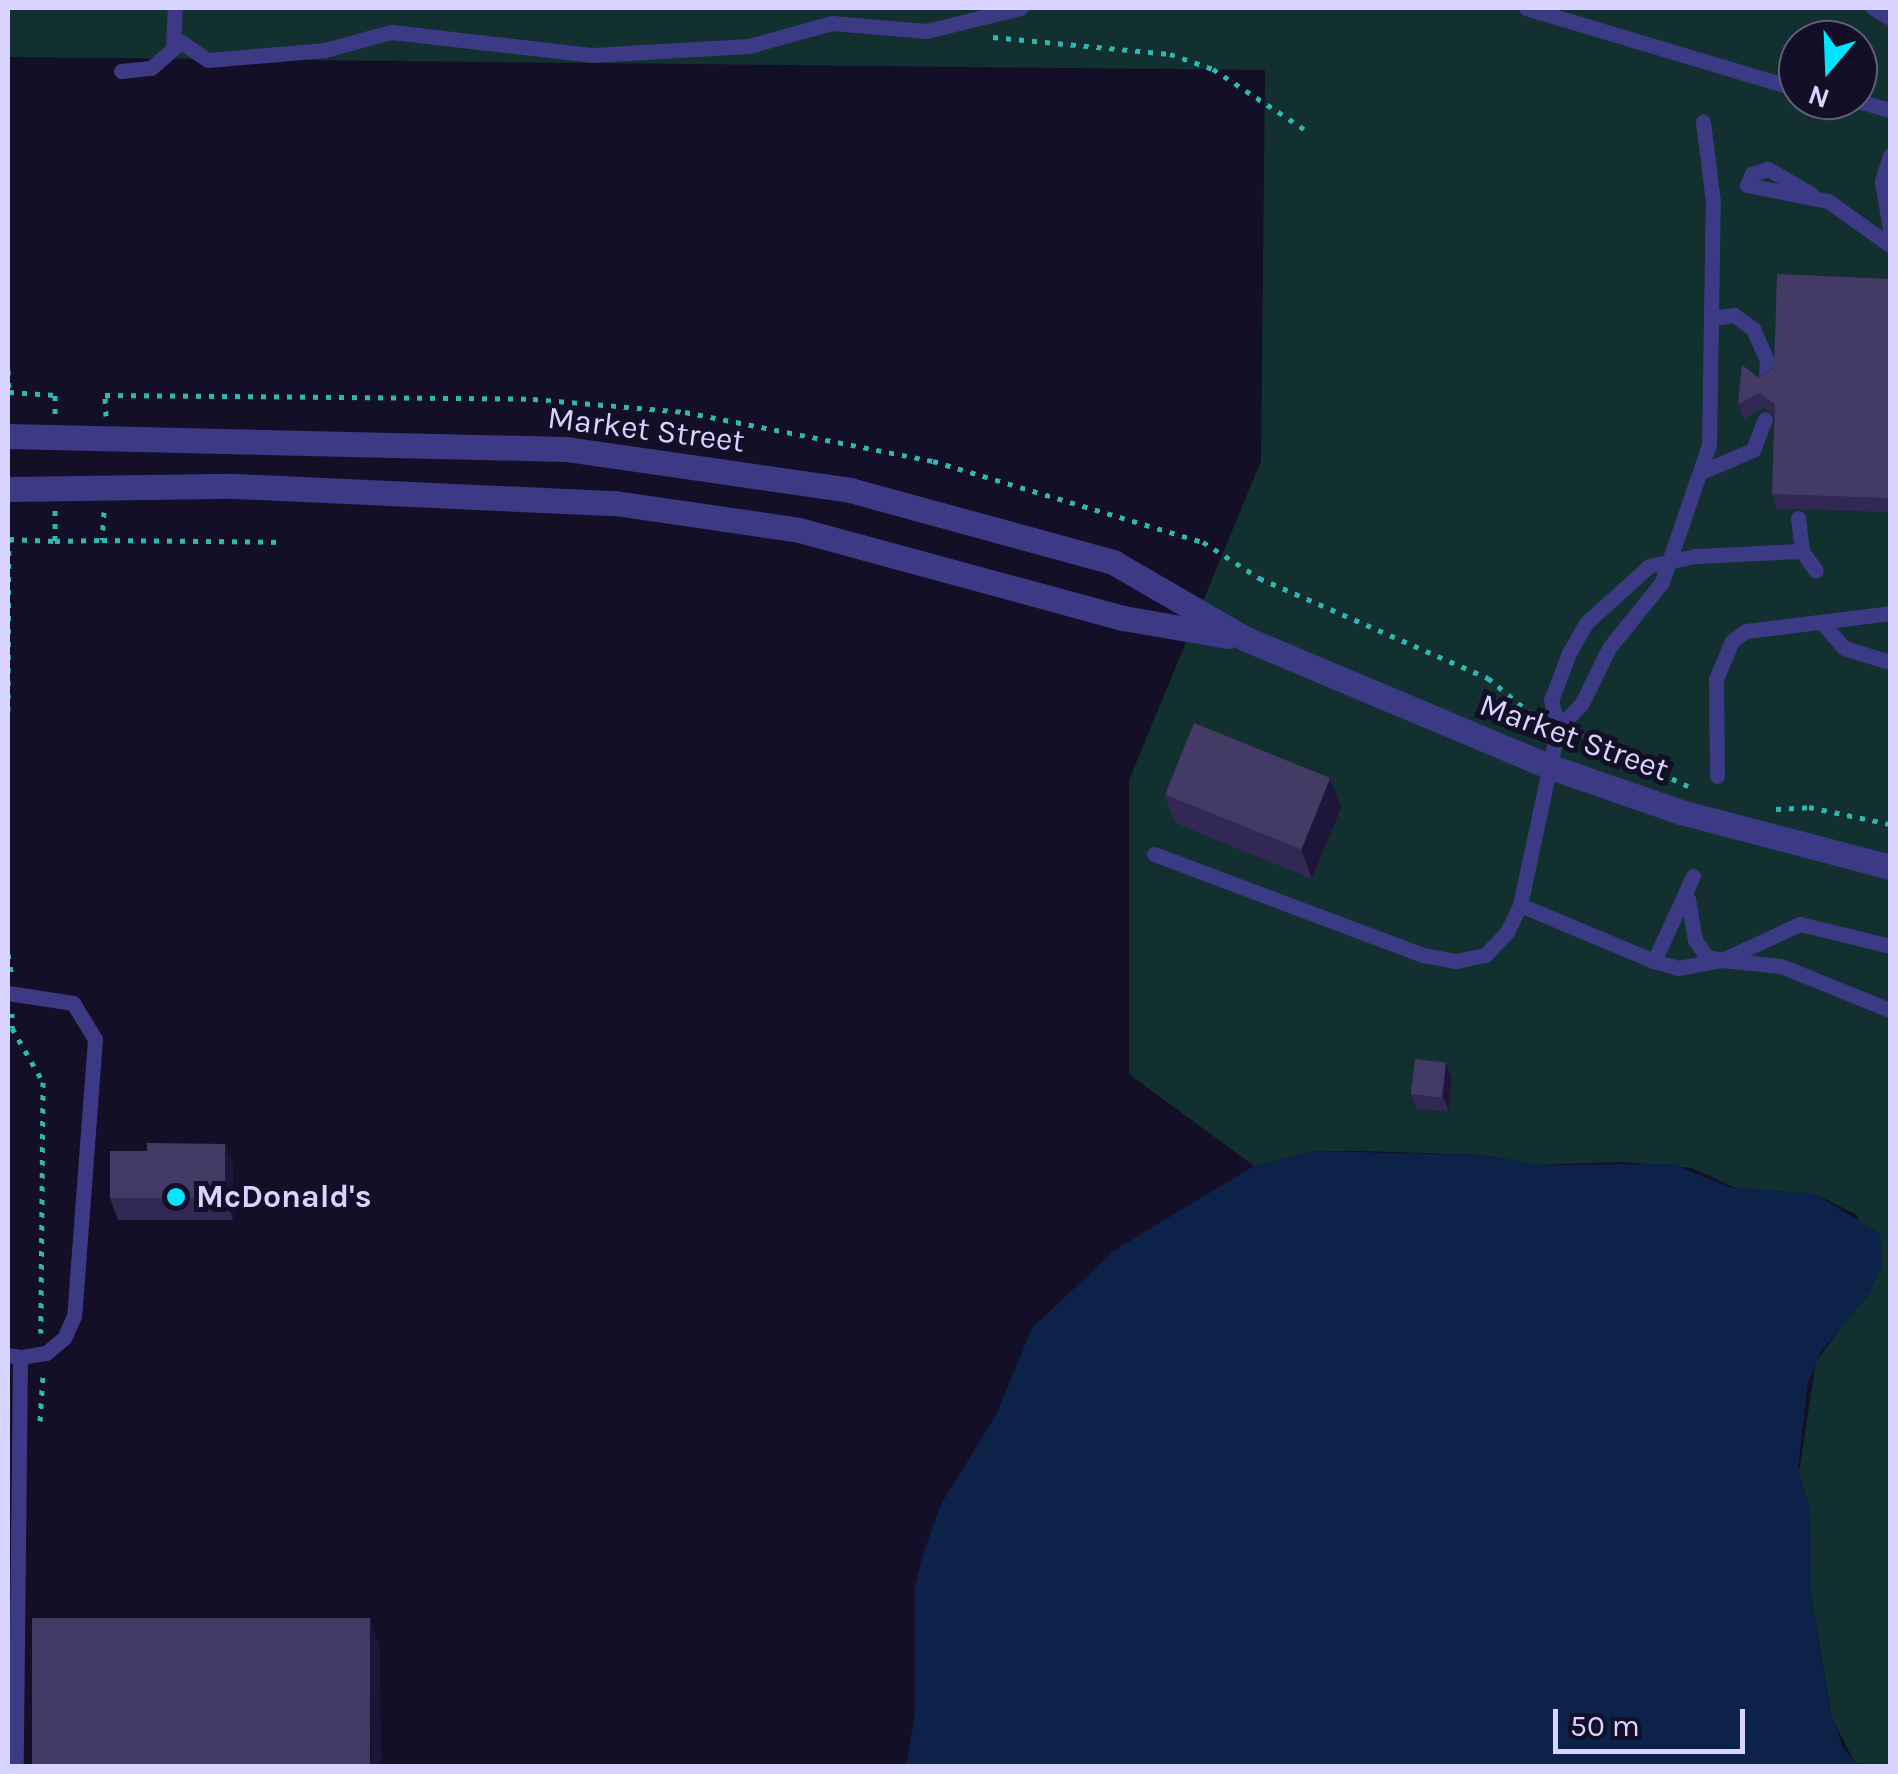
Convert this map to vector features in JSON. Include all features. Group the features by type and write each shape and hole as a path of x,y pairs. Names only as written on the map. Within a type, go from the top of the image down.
{"street":[{"name":"Market Street","path":"8,436 566,449 850,490 1113,562 1246,639 1548,766 1682,812 1890,867"},
{"name":"Market Street","path":"8,490 235,486 616,504 799,530 1123,618 1246,639"}],"lane":[{"path":"173,45 175,8"},
{"path":"121,71 151,68 180,42 208,60 326,50 391,32 592,55 748,46 832,23 954,28 1020,8"},
{"path":"1526,8 1778,84"},
{"path":"1873,8 1890,18"},
{"path":"1558,728 1582,703 1609,648 1662,582 1666,561 1709,445 1713,202 1703,122"},
{"path":"1890,155 1882,182 1890,229"},
{"path":"1811,194 1890,245"},
{"path":"1711,318 1734,315 1753,329 1767,360 1766,382"},
{"path":"1701,472 1753,450 1765,419"},
{"path":"1798,518 1802,551 1816,571"},
{"path":"1154,854 1422,955 1456,961 1485,955 1508,932 1520,905 1558,728 1551,700 1586,623 1649,566 1666,561 1802,551"},
{"path":"1716,776 1715,694 1724,651 1746,631 1824,625 1890,613"},
{"path":"1824,625 1844,648 1890,662"},
{"path":"1654,961 1688,899 1693,876"},
{"path":"1688,899 1700,951 1722,960 1818,976 1890,1010"},
{"path":"1520,905 1678,968 1722,960 1800,924 1890,946"},
{"path":"10,993 72,1003 95,1039 74,1316 64,1338 46,1352 14,1356 16,1766"}],"path":[{"path":"954,28 1170,54 1214,70 1304,129"},
{"path":"8,370 8,392 55,395 56,437"},
{"path":"102,540 106,488"},
{"path":"55,489 55,540"},
{"path":"8,711 8,540 282,542"},
{"path":"8,954 12,1028 43,1082 41,1322"}],"green space":[{"path":"8,8 1890,8 1890,1766 1855,1763 1832,1718 1811,1595 1810,1509 1798,1478 1816,1362 1872,1285 1857,1215 1815,1194 1738,1189 1692,1168 1623,1162 1536,1165 1483,1155 1316,1151 1254,1166 1129,1074 1129,780 1261,461 1265,70 8,57"}],"water":[{"path":"1316,1151 1483,1155 1536,1165 1673,1164 1729,1187 1815,1194 1880,1234 1882,1265 1869,1294 1821,1352 1808,1382 1798,1468 1810,1509 1811,1595 1830,1709 1843,1748 1859,1766 906,1766 915,1713 915,1586 923,1554 941,1504 996,1415 1032,1328 1115,1250 1254,1166"}],"building":[{"path":"1777,274 1890,279 1890,498 1772,494 1775,404 1759,393 1738,404 1742,365 1759,378 1774,368"},
{"path":"1194,723 1330,778 1301,849 1165,794"},
{"path":"1415,1059 1446,1063 1442,1098 1411,1094"},
{"path":"147,1143 225,1144 225,1198 110,1198 110,1151 147,1151"},
{"path":"32,1618 370,1618 370,1766 32,1766"}],"place":[{"name":"McDonald's","path":"176,1197"}]}
